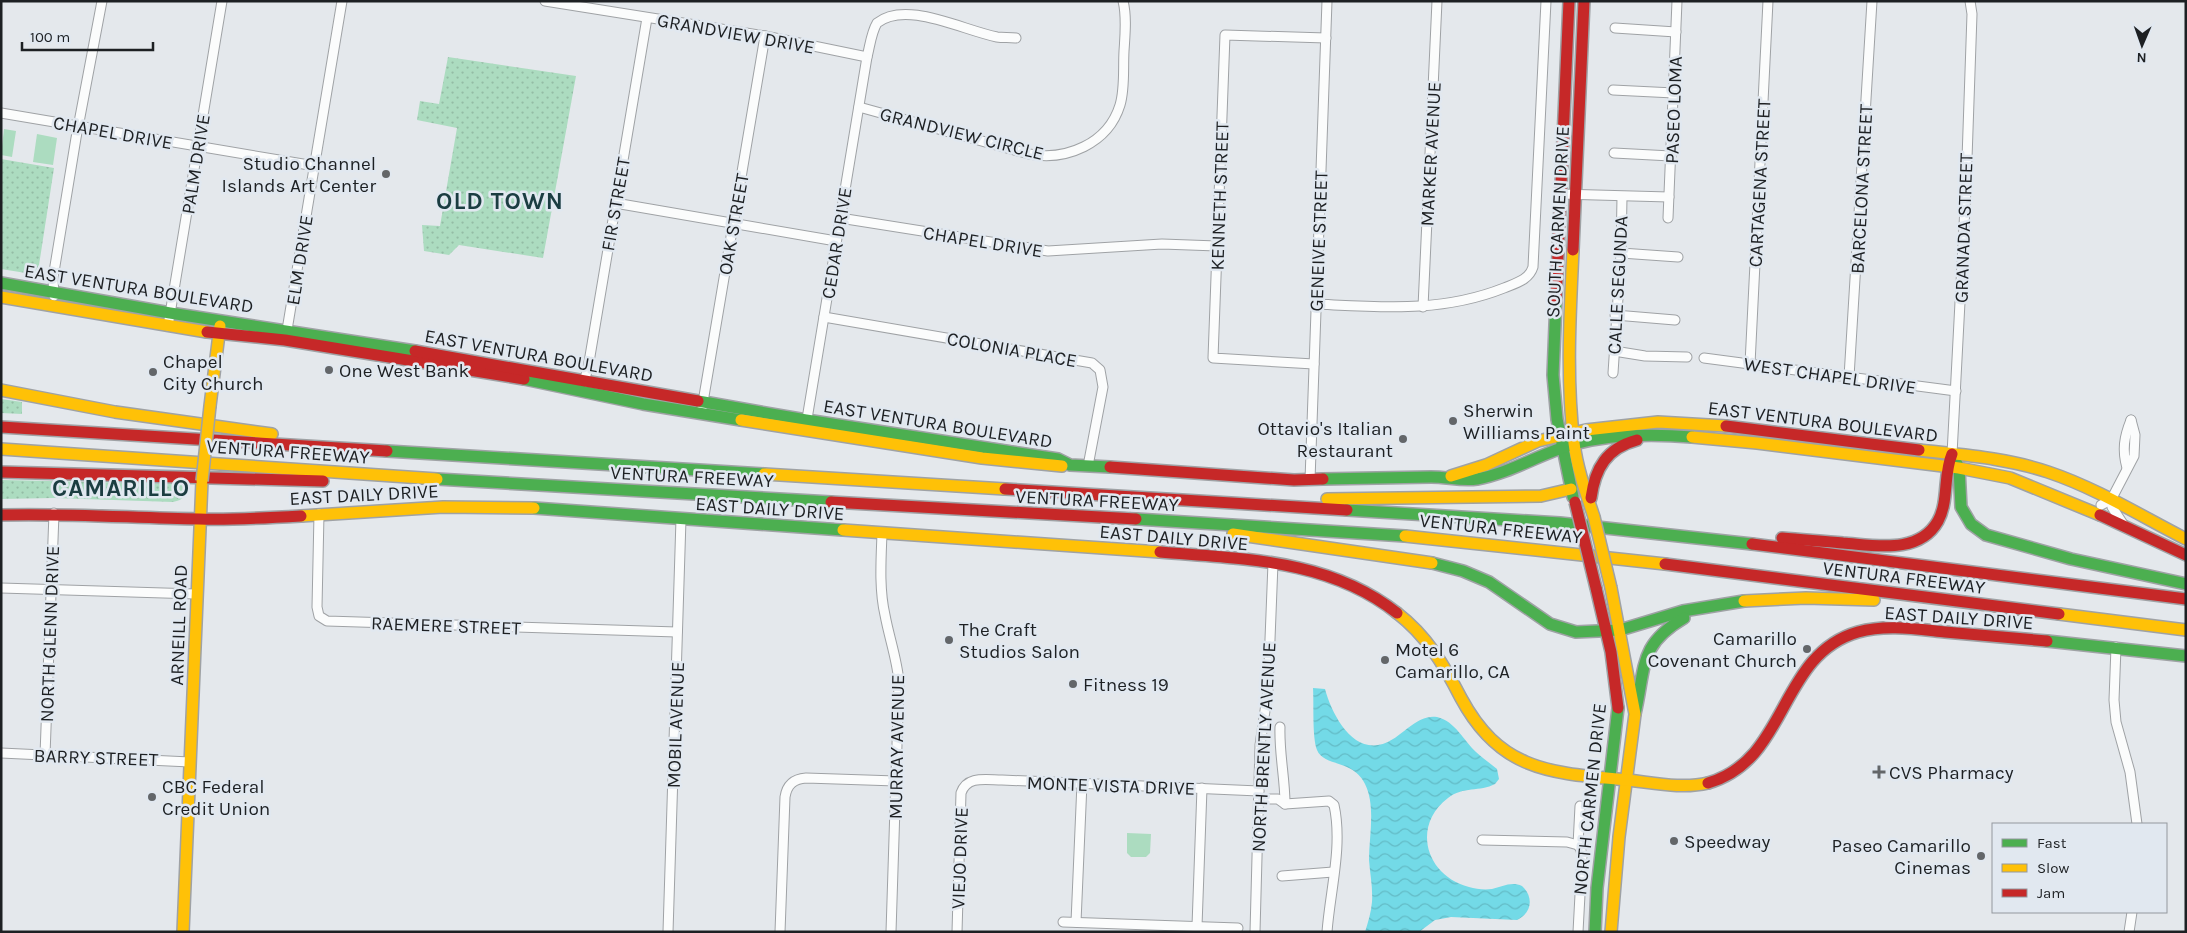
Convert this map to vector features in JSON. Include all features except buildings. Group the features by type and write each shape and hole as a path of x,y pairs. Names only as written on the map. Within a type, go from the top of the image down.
{"main road":[{"name":"SOUTH CARMEN DRIVE","path":"1560,436 1553,375 1553,344 1569,1"},
{"name":"SOUTH CARMEN DRIVE","path":"1573,438 1568,356 1584,1"},
{"name":"EAST VENTURA BOULEVARD","path":"1,283 221,320 286,335 583,385 702,408 806,425 1058,459 1070,465 1310,480 1448,477 1459,480 1490,476 1562,448 1573,438 1613,426 1658,422 1727,426 1952,454 2027,466 2048,472 2106,503 2186,539"},
{"name":"EAST VENTURA BOULEVARD","path":"1,297 219,334 286,335"},
{"name":"ARNEILL ROAD","path":"183,932 200,498 221,320"},
{"path":"1,390 115,412 273,434 350,448"},
{"name":"VENTURA FREEWAY","path":"1,427 1560,523 1679,535 2186,599"},
{"name":"EAST VENTURA BOULEVARD","path":"1448,477 1486,464 1530,444 1560,436 1573,438 1669,435 1757,443 1959,468 2010,478 2030,484 2186,555"},
{"path":"1590,504 1593,476 1598,465 1607,454 1616,447 1630,441 1669,435"},
{"name":"NORTH CARMEN DRIVE","path":"1560,436 1571,489 1607,632 1618,699 1616,748 1610,778 1597,888 1595,932"},
{"name":"NORTH CARMEN DRIVE","path":"1573,438 1611,588 1635,714 1628,780 1617,853 1610,932"},
{"name":"VENTURA FREEWAY","path":"1,449 387,476 1369,533 1480,542 2186,630"},
{"path":"1679,535 1904,545 1917,542 1926,536 1940,518 1944,498 1946,467 1952,454"},
{"path":"1952,454 1959,468 1961,507 1971,524 1986,535 2071,560 2186,584"},
{"path":"1,472 319,482 387,476"},
{"path":"2030,484 2043,482 2106,503"},
{"path":"1255,503 1365,497 1541,496 1571,489"},
{"name":"EAST DAILY DRIVE","path":"1,515 54,513 199,519 249,519 486,506 1172,553 1273,562 1313,570 1341,580 1384,602 1426,640 1441,660 1474,720 1489,739 1508,754 1546,770 1696,786 1716,782 1738,771 1764,745 1809,666 1828,646 1864,630 1894,627 2116,647 2186,656"},
{"path":"1173,522 1241,536 1442,565 1463,571 1489,582 1538,617 1563,630 1607,632 1620,630 1683,611 1698,610 1725,603 1775,598 1969,602"},
{"path":"1635,714 1640,699 1646,658 1652,641 1673,623 1698,610"}],"street":[{"path":"56,306 52,278 102,1"},
{"name":"PALM DRIVE","path":"168,326 222,1"},
{"name":"ELM DRIVE","path":"286,335 342,1"},
{"name":"GRANDVIEW DRIVE","path":"545,1 764,36 867,56"},
{"name":"GRANDVIEW CIRCLE","path":"859,107 1038,155 1062,155 1077,150 1103,133 1113,120 1120,106 1125,15 1123,1"},
{"name":"GENEIVE STREET","path":"1310,480 1315,304 1328,1"},
{"name":"MARKER AVENUE","path":"1423,307 1437,1"},
{"path":"1315,304 1423,307 1460,302 1492,293 1527,278 1531,273 1533,267 1546,1"},
{"name":"PASEO LOMA","path":"1668,218 1677,1"},
{"name":"CARTAGENA STREET","path":"1750,364 1768,1"},
{"name":"BARCELONA STREET","path":"1850,377 1872,1"},
{"name":"GRANADA STREET","path":"1952,454 1966,188 1971,2"},
{"name":"CEDAR DRIVE","path":"806,425 867,56 876,25 890,10 902,6 923,6 996,37 1016,38"},
{"name":"FIR STREET","path":"583,385 588,368 647,18"},
{"path":"1615,28 1676,32"},
{"name":"KENNETH STREET","path":"1314,364 1213,358 1217,246 1225,34 1326,38"},
{"name":"OAK STREET","path":"702,408 764,36"},
{"path":"1613,90 1674,93"},
{"name":"CHAPEL DRIVE","path":"1,113 315,166"},
{"path":"1614,153 1671,156"},
{"name":"CALLE SEGUNDA","path":"1560,194 1669,197"},
{"name":"CALLE SEGUNDA","path":"1613,373 1615,315 1621,253 1622,197"},
{"path":"615,202 836,241"},
{"name":"CHAPEL DRIVE","path":"840,218 1048,251 1162,244 1217,246"},
{"path":"1621,253 1678,257"},
{"path":"1615,315 1675,320"},
{"name":"COLONIA PLACE","path":"824,317 1092,363 1100,370 1103,387 1088,466"},
{"path":"1614,351 1645,356 1687,357"},
{"name":"WEST CHAPEL DRIVE","path":"1704,358 1956,392"},
{"path":"2126,527 2112,507 2106,503 2127,468 2123,455 2124,435 2131,420"},
{"name":"NORTH GLENN DRIVE","path":"45,755 54,513"},
{"name":"RAEMERE STREET","path":"319,514 317,609 319,616 327,621 677,632"},
{"name":"MOBIL AVENUE","path":"668,932 681,519"},
{"name":"MURRAY AVENUE","path":"882,534 884,613 896,657 899,682 890,932"},
{"name":"NORTH BRENTLY AVENUE","path":"1255,932 1261,739 1268,690 1273,562"},
{"path":"1,588 196,594"},
{"path":"2116,647 2114,700 2116,722 2130,772 2137,823"},
{"path":"1280,727 1279,742 1285,781 1285,804"},
{"name":"BARRY STREET","path":"1,753 190,762"},
{"path":"780,932 785,797 789,784 806,778 896,781"},
{"name":"MONTE VISTA DRIVE","path":"965,785 977,780 1202,788 1259,795 1278,799 1285,804 1332,802 1336,820 1333,872"},
{"path":"1076,922 1082,783"},
{"name":"VIEJO DRIVE","path":"957,932 961,793 965,785"},
{"path":"1197,926 1202,788"},
{"path":"1578,932 1582,857 1578,845 1580,806"},
{"path":"1482,840 1567,842 1578,845"},
{"path":"1282,876 1333,872 1327,932"},
{"path":"2129,932 2132,913"},
{"path":"1063,922 1238,928"}],"green space":[{"path":"448,57 576,76 543,258 459,245 449,255 424,251 422,225 440,226 457,128 417,120 420,101 439,104"},
{"path":"4,129 16,131 12,157 1,155"},
{"path":"37,134 57,138 53,165 33,162"},
{"path":"1,159 54,168 39,265 35,273 32,274 1,269"},
{"path":"1,399 22,402 22,414 1,413"},
{"path":"1,480 188,484 184,496 180,500 173,502 54,498 1,499"},
{"path":"1127,833 1151,834 1150,853 1146,857 1131,857 1127,853"}],"water":[{"path":"1313,688 1325,689 1341,724 1348,734 1358,741 1368,745 1380,745 1393,739 1425,718 1437,717 1454,727 1476,752 1497,769 1499,779 1495,784 1454,794 1437,809 1430,822 1427,836 1428,849 1442,872 1454,881 1469,887 1492,889 1510,884 1522,886 1526,890 1530,904 1522,917 1517,920 1451,917 1435,920 1419,932 1365,932 1371,910 1372,897 1369,860 1370,802 1365,784 1360,776 1346,767 1326,759 1317,750 1314,729"}],"traffic: fast":[{"path":"1,283 170,313 415,351"},
{"path":"1556,300 1553,375 1557,419 1573,497"},
{"path":"524,379 643,404 741,420"},
{"path":"698,401 806,420 1058,459 1070,465 1110,467"},
{"path":"1323,479 1431,477 1465,480 1477,479 1502,472 1574,444 1603,438 1662,435 1692,437"},
{"path":"387,451 764,474"},
{"path":"1952,454 1959,468 1961,507 1971,524 1986,535 2071,559 2186,584"},
{"path":"437,479 831,502"},
{"path":"534,508 843,530"},
{"path":"1347,510 1560,523 1752,544"},
{"path":"1136,519 1405,536"},
{"path":"1432,563 1463,571 1489,582 1550,624 1576,632 1620,630 1683,611 1744,601"},
{"path":"1635,714 1643,670 1651,648 1658,638 1684,618"},
{"path":"2047,641 2186,656"},
{"path":"1595,932 1597,888 1618,708"}],"traffic: slow":[{"path":"1573,250 1569,346 1570,394 1577,462 1594,517"},
{"path":"1,297 207,332"},
{"path":"210,406 220,326"},
{"path":"1,390 115,412 272,434"},
{"path":"202,481 210,406"},
{"path":"741,420 982,458 1062,466"},
{"path":"1451,476 1486,465 1538,441 1586,430 1658,422 1726,426"},
{"path":"1692,437 1757,443 1959,468 2010,478 2100,515"},
{"path":"1,449 437,479"},
{"path":"1919,450 2001,460 2048,472 2101,494 2186,539"},
{"path":"764,474 1005,489"},
{"path":"183,932 202,481"},
{"path":"1327,499 1541,496 1571,489"},
{"path":"301,516 443,507 534,508"},
{"path":"1594,517 1611,588"},
{"path":"843,530 1160,552"},
{"path":"1233,534 1432,563"},
{"path":"1405,536 1665,564"},
{"path":"1611,588 1635,714 1619,837 1611,932"},
{"path":"1744,601 1806,598 1874,600"},
{"path":"1397,613 1417,631 1434,652 1475,721 1491,739 1508,752 1526,762 1567,774 1591,777 1686,786 1708,783"},
{"path":"2059,614 2186,630"}],"traffic: jam":[{"path":"1556,300 1569,1"},
{"path":"1573,250 1584,1"},
{"path":"207,332 285,340 524,379"},
{"path":"415,351 698,401"},
{"path":"1726,426 1919,450"},
{"path":"1,427 387,451"},
{"path":"1591,498 1596,477 1604,461 1618,448 1637,440"},
{"path":"1782,538 1882,546 1895,546 1920,539 1930,532 1938,521 1944,505 1949,462 1952,454"},
{"path":"1110,467 1294,480 1323,479"},
{"path":"1,472 323,481"},
{"path":"1005,489 1347,510"},
{"path":"831,502 1136,519"},
{"path":"1575,502 1596,588"},
{"path":"1,515 212,519 301,516"},
{"path":"2100,515 2186,555"},
{"path":"1752,544 2186,599"},
{"path":"1160,552 1254,560 1314,572 1343,582 1371,595 1397,613"},
{"path":"1665,564 2059,614"},
{"path":"1596,588 1611,652 1618,708"},
{"path":"1708,783 1734,771 1754,753 1770,731 1812,662 1832,644 1858,632 1879,628 1901,628 2047,641"}],"place":[{"name":"Studio Channel Islands Art Center","path":"386,174"},
{"name":"One West Bank","path":"329,370"},
{"name":"Chapel City Church","path":"153,372"},
{"name":"Sherwin Williams Paint","path":"1453,421"},
{"name":"Ottavio's Italian Restaurant","path":"1403,439"},
{"name":"The Craft Studios Salon","path":"949,640"},
{"name":"Camarillo Covenant Church","path":"1807,649"},
{"name":"Motel 6 Camarillo, CA","path":"1385,660"},
{"name":"Fitness 19","path":"1073,684"},
{"name":"CVS Pharmacy","path":"1879,772"},
{"name":"CBC Federal Credit Union","path":"152,797"},
{"name":"Speedway","path":"1674,841"},
{"name":"Paseo Camarillo Cinemas","path":"1981,856"}],"district":[{"name":"OLD TOWN","path":"500,201"},
{"name":"CAMARILLO","path":"121,488"}]}
